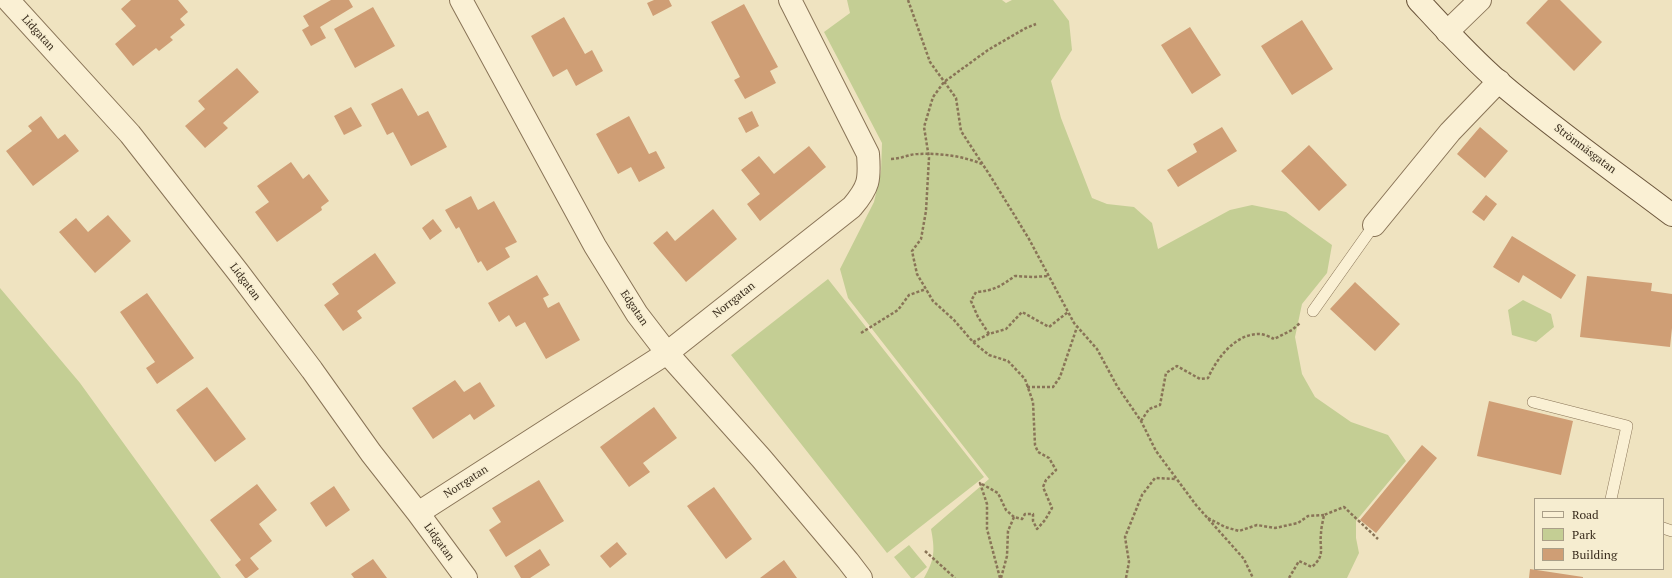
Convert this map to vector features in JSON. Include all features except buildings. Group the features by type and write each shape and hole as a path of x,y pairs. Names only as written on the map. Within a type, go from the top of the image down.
{"street":[{"name":"Lidgatan","path":"8,0 130,134 312,370 370,453 418,512 466,578"},
{"name":"Edgatan","path":"460,0 595,246 637,314 667,353 761,458 861,578"},
{"name":"Norrgatan","path":"418,512 667,353 852,206 864,192 869,174 868,154 790,0"},
{"name":"Strömnäsgatan","path":"1418,0 1447,32 1499,81 1532,109 1672,215"},
{"path":"1447,32 1480,0"},
{"path":"1374,225 1450,132 1499,81"}],"lane":[{"path":"1313,311 1374,225"},
{"path":"1533,402 1627,426 1611,498"}],"path":[{"path":"908,0 930,62 956,98 960,132 983,164 1029,239 1068,312 1077,326 1097,349 1117,386 1141,421 1156,451 1176,479 1206,516 1244,559 1253,578"},
{"path":"1001,578 987,529 987,504 980,483 998,493 1006,510 1014,517 1022,519 1025,514 1033,514 1033,521 1037,529 1045,520 1052,508 1043,487 1046,480 1056,470 1048,458 1038,452 1035,445 1033,402 1024,379 1008,361 989,355 973,342 954,320 934,301 916,274 912,252 921,239 926,211 928,154 924,127 933,97 944,82 988,50 1026,28 1036,24"},
{"path":"869,160 899,159 917,154 928,154 968,158 983,164"},
{"path":"989,334 978,317 971,301 976,292 989,291 1002,285 1015,276 1049,276"},
{"path":"861,333 898,310 909,295 926,289"},
{"path":"1141,421 1150,410 1160,405 1166,373 1177,366 1200,379 1208,378 1213,367 1233,343 1248,336 1260,334 1274,339 1292,330 1313,311"},
{"path":"973,342 989,334 1006,329 1022,312 1049,327 1068,312"},
{"path":"1028,387 1053,387 1060,377 1077,326"},
{"path":"1126,578 1129,562 1125,537 1142,495 1155,478 1176,479"},
{"path":"1206,516 1225,527 1239,531 1257,525 1275,528 1290,525 1298,523 1308,516 1324,515 1344,507 1378,539"},
{"path":"1289,578 1299,561 1312,567 1318,561 1322,549 1320,536 1324,515"},
{"path":"1001,578 1008,556 1008,531 1014,517"},
{"path":"925,551 955,578"}],"green space":[{"path":"847,0 1002,0 1006,3 1012,0 1053,0 1069,21 1072,50 1051,81 1061,118 1092,198 1107,204 1134,207 1152,223 1158,249 1230,210 1252,205 1286,212 1332,245 1327,273 1302,304 1295,337 1302,374 1315,397 1351,422 1388,435 1406,461 1356,521 1356,538 1359,553 1347,578 924,578 933,554 931,529 989,479 848,298 840,269 874,202 881,172 882,143 824,32 850,13"},
{"path":"828,279 984,477 887,553 731,355"},
{"path":"0,288 80,383 221,578 0,578"},
{"path":"1523,300 1551,314 1554,327 1536,342 1512,335 1508,310"},
{"path":"909,545 927,567 914,578 911,578 894,557"}]}
